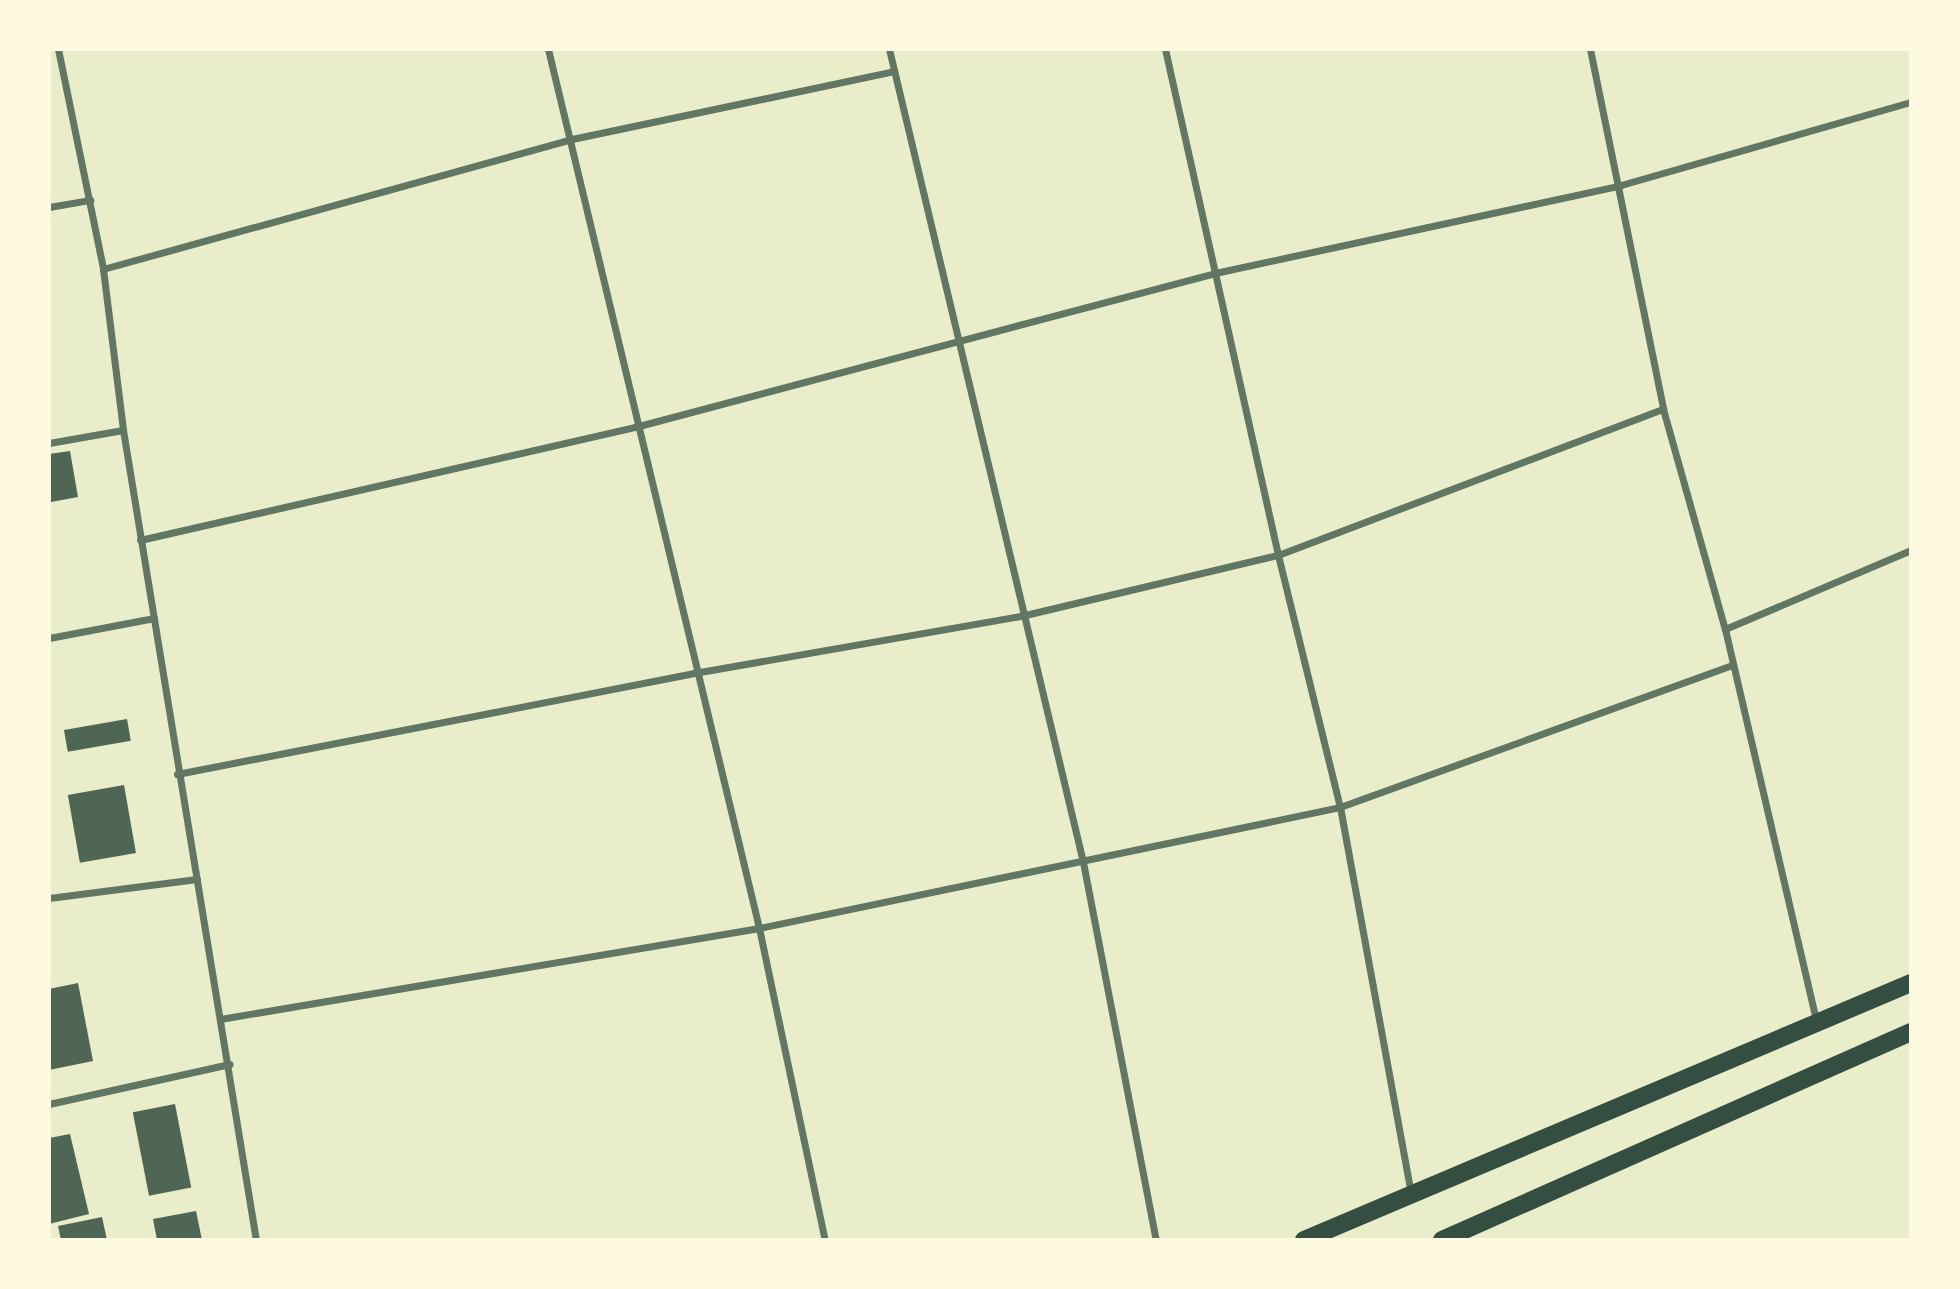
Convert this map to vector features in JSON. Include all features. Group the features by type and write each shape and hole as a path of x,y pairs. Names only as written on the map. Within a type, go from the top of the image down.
{"main road":[{"path":"1304,1240 1911,983"},
{"path":"1442,1240 1911,1032"}],"street":[{"path":"58,49 103,269 122,430 177,774 230,1064 256,1240"},
{"path":"548,49 572,139 635,426 694,673 759,928 825,1240"},
{"path":"889,49 1021,616 1083,862 1156,1240"},
{"path":"1165,49 1278,555 1340,807 1411,1193"},
{"path":"1590,49 1621,185 1663,409 1725,629 1817,1024"},
{"path":"103,269 572,139 894,71"},
{"path":"140,540 635,426 1215,273 1621,185 1911,102"},
{"path":"49,207 90,200"},
{"path":"177,774 694,673 1021,616 1278,555 1663,409"},
{"path":"49,443 122,430"},
{"path":"1725,629 1911,550"},
{"path":"49,638 154,618"},
{"path":"220,1019 759,928 1340,807 1732,665"},
{"path":"49,898 197,879"},
{"path":"49,1104 230,1064"}],"building":[{"path":"70,451 78,497 51,502 49,454"},
{"path":"127,719 131,741 68,752 64,730"},
{"path":"124,785 136,853 80,863 68,795"},
{"path":"78,983 93,1061 49,1070 49,989"},
{"path":"175,1104 191,1187 149,1196 133,1112"},
{"path":"70,1134 89,1214 49,1224 49,1138"},
{"path":"196,1211 202,1240 157,1240 153,1219"},
{"path":"102,1217 107,1240 61,1240 58,1226"}]}
